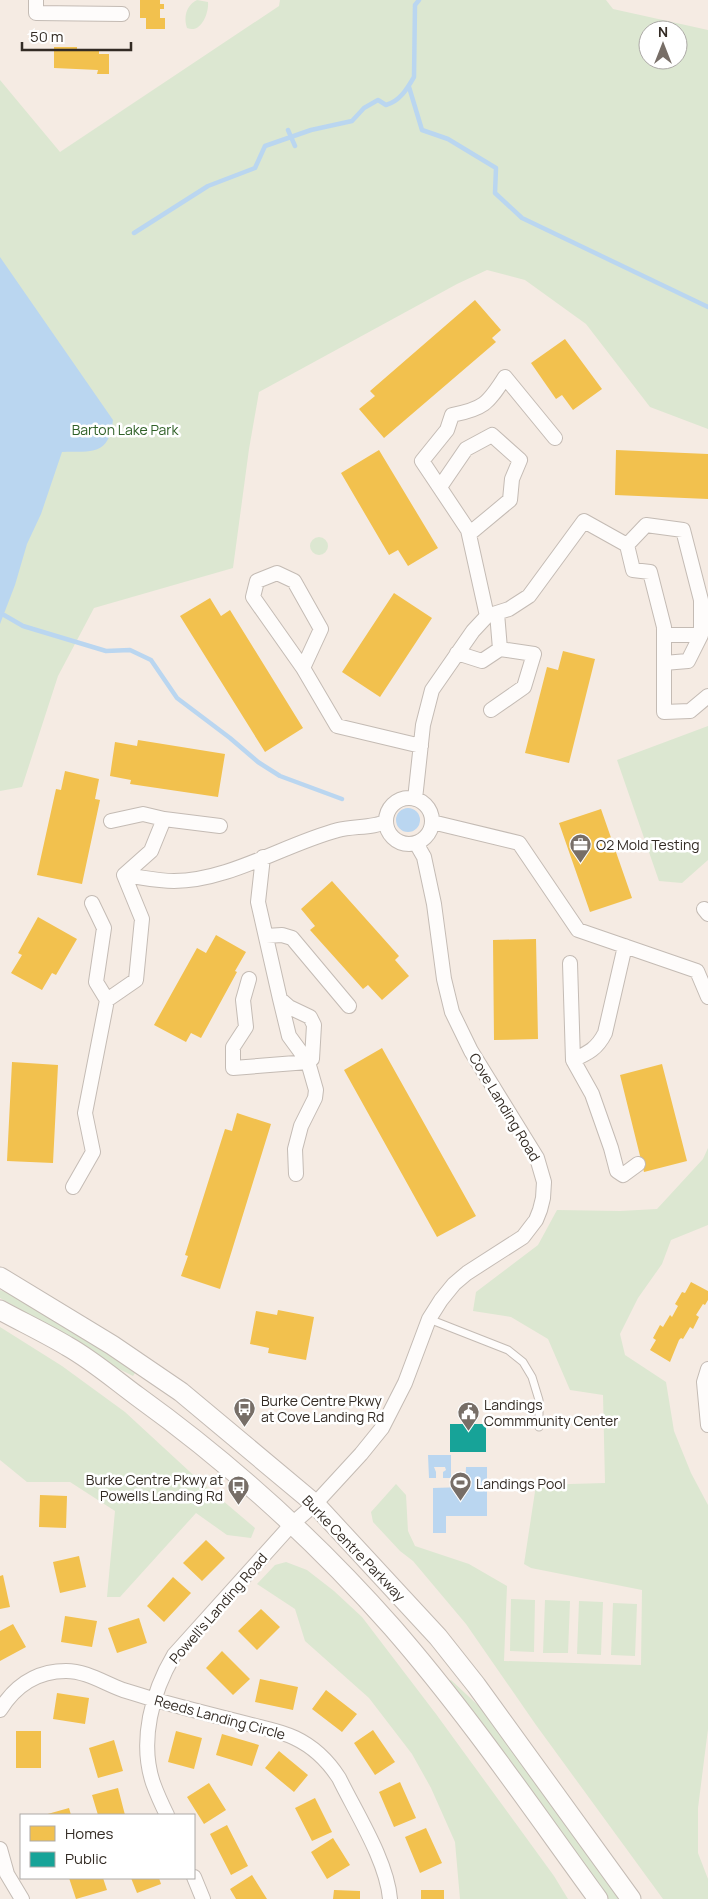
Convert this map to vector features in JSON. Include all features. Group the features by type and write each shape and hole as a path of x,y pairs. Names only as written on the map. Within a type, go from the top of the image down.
{"main road":[{"name":"Burke Centre Parkway","path":"0,1277 112,1345 181,1392 315,1504 443,1644 632,1899"},
{"name":"Burke Centre Parkway","path":"0,1310 69,1347 169,1419 229,1467 292,1524 384,1620 426,1668 482,1740 598,1899"}],"street":[{"path":"36,0 36,13 122,14"},
{"path":"500,649 469,534 422,461 447,430 452,416 471,411 491,399 505,377 555,438"},
{"path":"440,487 466,448 492,435 520,460 512,479 510,500 469,534"},
{"path":"415,799 423,725 432,690 474,630 492,614 509,610 529,596 584,521 627,546 634,570 650,572 664,627 664,712 690,711 708,696"},
{"path":"627,546 646,525 683,530 701,600 701,635 688,661 664,663"},
{"path":"303,668 321,629 294,581 277,574 258,582 253,597 303,668 337,726 421,746"},
{"path":"664,635 701,635"},
{"path":"457,653 482,661 500,649 534,654 524,687 491,710"},
{"path":"404,799 415,799 424,804 428,809 432,822 427,835 416,843 409,844 395,840 390,835 386,821 387,815 393,804 404,799"},
{"path":"111,821 143,814 164,820 220,826"},
{"path":"124,875 151,851 164,820"},
{"path":"124,875 174,881 197,879 226,872 338,830 362,825 380,825 386,821"},
{"path":"432,822 519,843 578,930 697,971 706,987"},
{"name":"Cove Landing Road","path":"292,1524 315,1504 382,1428 405,1383 429,1319 440,1300 454,1284 479,1264 523,1237 536,1220 543,1198 544,1182 537,1158 471,1050 452,1012 444,979 432,894 424,857 416,843"},
{"path":"263,857 258,902 280,999 289,1036 308,1062 316,1090 315,1098 301,1126 295,1149 296,1174"},
{"path":"107,1000 136,980 142,919 124,875"},
{"path":"73,1186 93,1152 85,1113 107,1000 96,982 104,928 92,903"},
{"path":"266,936 282,934 292,938 349,1006"},
{"path":"573,1060 590,1052 600,1044 605,1033 625,946"},
{"path":"570,963 573,1060 592,1094 617,1171 623,1175 638,1164"},
{"path":"249,980 243,1000 246,1027 232,1047 232,1068 308,1062 312,1060 314,1025 310,1017 280,999"},
{"path":"708,1369 704,1382 708,1426"},
{"name":"Powell's Landing Road","path":"166,1814 153,1783 147,1757 147,1735 154,1699 165,1672 174,1655 292,1524"},
{"name":"Reeds Landing Circle","path":"0,1710 6,1700 20,1686 48,1673 66,1671 84,1674 123,1690 154,1699 284,1733 307,1744 320,1754 339,1778 382,1865 389,1887 390,1899"},
{"path":"0,1850 7,1874 22,1899"},
{"path":"195,1879 203,1899"}],"lane":[{"path":"429,1319 508,1350 523,1362 532,1377 540,1400 538,1427"}],"green space":[{"path":"197,0 208,2 207,12 200,25 192,29 187,28 185,19 187,11"},
{"name":"Barton Lake Park","path":"280,0 606,0 613,9 663,20 638,20 638,70 688,70 688,26 708,30 708,429 650,407 586,324 525,280 487,270 457,284 259,392 249,449 233,568 94,608 58,676 22,787 0,791 0,80 60,152 279,6"},
{"path":"319,537 325,540 328,546 325,552 319,555 313,552 310,546 313,540"},
{"path":"708,726 708,860 682,883 659,881 617,760"},
{"path":"708,1148 708,1225 671,1240 662,1264 638,1298 620,1334 625,1355 666,1382 674,1431 691,1473 708,1505 708,1729 698,1808 698,1853 708,1879 708,1899 663,1899 536,1725 466,1624 413,1561 400,1551 373,1522 371,1512 396,1484 406,1495 408,1531 415,1546 469,1564 507,1586 504,1661 641,1665 642,1590 531,1568 524,1564 536,1485 605,1483 603,1395 570,1390 548,1339 511,1317 473,1311 476,1292 538,1245 557,1210 620,1211 657,1209 703,1159"},
{"path":"0,1290 82,1337 135,1373 133,1376 105,1362 0,1298"},
{"path":"0,1327 62,1366 125,1412 202,1483 255,1528 251,1538 227,1535 196,1513 120,1597 107,1597 115,1511 70,1482 27,1482 0,1460"},
{"path":"286,1562 307,1570 334,1591 362,1617 436,1714 554,1876 568,1899 460,1899 455,1842 431,1788 412,1754 369,1698 305,1641 295,1609 257,1584 275,1565"},
{"path":"511,1599 535,1600 534,1652 510,1651"},
{"path":"545,1600 570,1601 568,1653 543,1653"},
{"path":"579,1601 603,1602 601,1655 577,1654"},
{"path":"613,1603 637,1604 635,1656 611,1655"},
{"path":"451,1680 482,1709 620,1899 608,1899 508,1759 449,1681"}],"water":[{"path":"0,257 113,420 108,440 103,446 90,451 62,452 41,514 27,544 15,585 0,624"},
{"path":"408,808 417,811 420,820 417,829 408,832 399,829 396,820 399,811"},
{"path":"428,1455 451,1455 451,1478 443,1478 443,1472 446,1470 445,1467 434,1467 436,1478 429,1478"},
{"name":"Landings Pool","path":"466,1467 487,1467 487,1516 446,1516 446,1533 433,1533 433,1488 465,1487"}],"building: Homes":[{"path":"140,0 160,0 160,4 164,4 164,9 160,9 160,18 165,18 165,29 146,29 146,18 140,18"},
{"path":"54,47 77,47 77,51 99,51 99,54 109,54 109,74 97,74 98,70 54,68"},
{"path":"475,300 501,330 492,338 496,342 384,438 359,409 375,396 370,391"},
{"path":"565,339 602,389 573,410 562,395 556,399 531,363"},
{"path":"379,450 438,548 408,566 398,550 389,555 341,473"},
{"path":"616,450 708,454 708,499 615,495"},
{"path":"394,593 432,618 380,697 342,672"},
{"path":"210,598 221,616 230,610 303,728 265,752 180,616"},
{"path":"563,651 595,659 569,763 525,753 547,667 558,670"},
{"path":"138,740 225,754 218,797 130,784 131,780 110,776 115,742 137,746"},
{"path":"65,771 99,779 95,799 100,800 82,884 37,875 56,789 61,790"},
{"path":"601,809 632,898 590,912 559,823"},
{"path":"332,881 399,956 395,960 409,976 382,1000 368,985 363,989 310,930 315,926 301,909"},
{"path":"38,917 77,939 56,975 52,973 42,990 11,973 22,955 18,953"},
{"path":"216,935 246,952 201,1038 191,1033 186,1042 154,1025 197,948 206,953"},
{"path":"536,939 538,1039 494,1040 493,940"},
{"path":"382,1048 476,1216 437,1237 344,1070"},
{"path":"12,1062 58,1065 53,1163 7,1161"},
{"path":"662,1064 687,1161 644,1172 620,1075"},
{"path":"237,1113 271,1124 220,1289 181,1276 188,1256 185,1255 225,1129 232,1131"},
{"path":"691,1282 708,1291 708,1300 696,1315 699,1317 693,1329 690,1327 683,1339 679,1340 670,1362 650,1350 656,1340 653,1338 660,1325 663,1327 670,1315 672,1317 678,1306 675,1304 682,1292 685,1293"},
{"path":"278,1310 314,1317 306,1360 268,1353 269,1348 250,1344 256,1311 277,1315"},
{"path":"40,1495 67,1496 66,1528 39,1527"},
{"path":"206,1540 225,1558 202,1581 183,1563"},
{"path":"79,1556 86,1587 60,1593 53,1562"},
{"path":"3,1575 10,1607 0,1609 0,1576"},
{"path":"173,1577 191,1593 164,1622 147,1606"},
{"path":"261,1609 280,1627 257,1650 238,1631"},
{"path":"65,1616 97,1621 92,1647 61,1642"},
{"path":"139,1618 147,1643 117,1653 108,1628"},
{"path":"13,1624 26,1647 0,1661 0,1631"},
{"path":"222,1651 250,1679 233,1695 206,1668"},
{"path":"260,1679 298,1687 293,1710 255,1702"},
{"path":"326,1690 357,1714 342,1732 312,1709"},
{"path":"57,1693 89,1698 85,1724 53,1719"},
{"path":"373,1730 395,1762 375,1775 354,1743"},
{"path":"16,1731 41,1731 41,1768 16,1768"},
{"path":"176,1731 202,1738 194,1769 168,1762"},
{"path":"222,1734 259,1745 252,1766 216,1755"},
{"path":"114,1740 123,1771 98,1778 89,1748"},
{"path":"279,1751 308,1775 294,1792 265,1768"},
{"path":"400,1782 416,1818 394,1827 379,1792"},
{"path":"209,1783 226,1810 204,1824 187,1797"},
{"path":"118,1788 125,1814 98,1814 92,1795"},
{"path":"315,1798 332,1832 312,1841 295,1808"},
{"path":"69,1808 71,1814 48,1814"},
{"path":"227,1825 248,1866 231,1875 210,1834"},
{"path":"426,1828 442,1863 420,1873 405,1837"},
{"path":"333,1838 350,1865 327,1879 311,1852"},
{"path":"252,1875 267,1899 236,1899 230,1889"},
{"path":"69,1879 103,1879 107,1890 76,1899"},
{"path":"131,1879 159,1879 161,1884 137,1893"},
{"path":"334,1890 360,1891 360,1899 333,1899"},
{"path":"421,1890 444,1890 444,1899 421,1899"}],"building: Public":[{"name":"Landings Commmunity Center","path":"450,1424 486,1424 486,1452 450,1452"}],"waterway":[{"path":"134,233 208,186 255,168 265,146 311,130 352,121 364,108 378,100 386,105 399,98 414,77 415,5 419,0"},
{"path":"409,87 422,130 448,139 496,168 495,193 522,218 708,307"},
{"path":"288,130 295,146"},
{"path":"4,615 23,626 106,651 130,650 151,660 177,698 258,762 280,776 342,799"}],"place":[{"name":"O2 Mold Testing","path":"580,863"},
{"name":"Burke Centre Pkwy at Cove Landing Rd","path":"245,1427"},
{"name":"Landings Commmunity Center","path":"468,1431"},
{"name":"Landings Pool","path":"460,1502"},
{"name":"Burke Centre Pkwy at Powells Landing Rd","path":"239,1506"}]}
